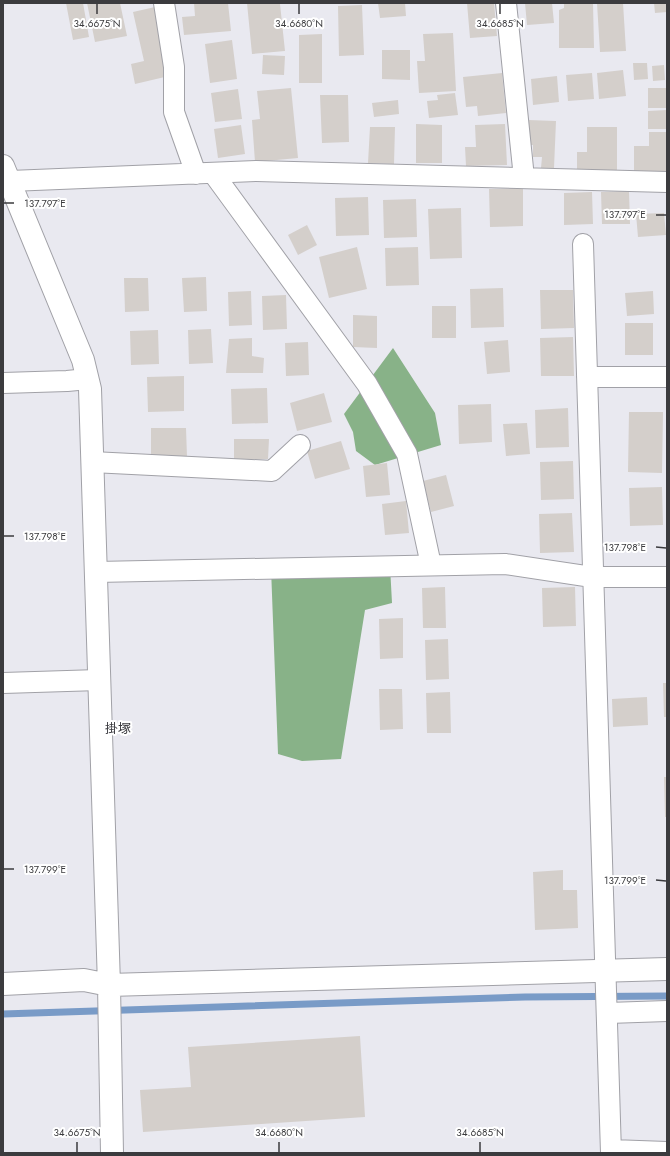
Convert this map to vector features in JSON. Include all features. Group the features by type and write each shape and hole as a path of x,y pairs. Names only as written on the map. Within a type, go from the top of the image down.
{"street":[{"path":"164,3 174,67 174,112 205,173 367,384 407,454 431,565"},
{"path":"506,3 524,178"},
{"path":"112,1153 109,985 90,389 83,360 6,173 205,173 256,171 667,182"},
{"path":"583,244 592,577 607,971 611,1152 667,1152"},
{"path":"587,377 667,376"},
{"path":"3,383 88,379"},
{"path":"92,462 272,470 300,445"},
{"path":"96,572 505,564 592,577 667,577"},
{"path":"3,683 99,680"},
{"path":"3,984 84,980 109,985 667,969"},
{"path":"608,1013 667,1012"}],"green space":[{"path":"393,348 435,413 441,445 375,465 356,451 353,432 344,414"},
{"path":"390,566 392,603 365,610 341,759 302,761 278,754 271,568"}],"building":[{"path":"66,3 83,3 89,37 73,40"},
{"path":"87,3 120,3 127,36 95,42"},
{"path":"194,3 228,3 231,31 184,35 182,17 195,16"},
{"path":"247,3 280,4 285,51 252,54"},
{"path":"378,3 405,3 406,16 380,18"},
{"path":"467,3 494,3 497,36 470,38"},
{"path":"525,3 552,3 554,23 527,25"},
{"path":"564,3 593,3 594,48 559,48 559,10 564,8"},
{"path":"597,3 623,3 626,51 600,52"},
{"path":"654,3 667,3 667,12 655,13"},
{"path":"362,5 364,55 339,56 338,6"},
{"path":"155,7 169,76 135,84 131,64 144,61 133,12"},
{"path":"453,33 456,91 419,93 417,61 425,61 423,34"},
{"path":"322,34 322,83 299,83 299,35"},
{"path":"232,40 237,79 210,83 205,44"},
{"path":"382,50 410,50 410,80 382,79"},
{"path":"263,55 285,56 284,75 262,74"},
{"path":"633,63 647,63 648,79 634,80"},
{"path":"664,65 665,80 653,81 652,66"},
{"path":"623,70 626,96 599,99 597,73"},
{"path":"502,73 506,113 478,116 477,106 466,107 463,77"},
{"path":"592,73 594,99 568,101 566,75"},
{"path":"557,76 559,102 533,105 531,79"},
{"path":"291,88 298,158 255,162 252,120 260,119 257,91"},
{"path":"648,88 667,88 667,108 648,108"},
{"path":"238,89 242,119 215,122 211,93"},
{"path":"455,93 458,115 429,118 427,101 438,100 437,95"},
{"path":"320,95 348,95 349,142 322,143"},
{"path":"398,100 399,114 374,117 372,103"},
{"path":"667,110 667,129 648,129 648,111"},
{"path":"528,120 556,121 554,168 541,168 542,157 533,157 533,145 527,145"},
{"path":"416,124 442,125 442,163 416,163"},
{"path":"505,124 507,165 466,166 465,147 476,147 475,125"},
{"path":"241,125 245,154 218,158 214,129"},
{"path":"370,127 395,127 394,164 368,163"},
{"path":"587,127 617,127 617,171 577,171 577,152 587,152"},
{"path":"649,132 667,132 667,172 634,172 634,146 649,146"},
{"path":"523,188 523,226 490,227 489,189"},
{"path":"629,191 630,224 602,224 601,192"},
{"path":"592,192 593,224 564,225 564,193"},
{"path":"368,197 369,235 336,236 335,198"},
{"path":"416,199 417,237 384,238 383,200"},
{"path":"461,208 462,258 430,259 428,209"},
{"path":"664,213 666,235 638,237 636,214"},
{"path":"307,225 317,245 298,255 288,235"},
{"path":"357,247 367,289 329,298 319,257"},
{"path":"418,247 419,285 386,286 385,248"},
{"path":"206,277 207,311 184,312 182,278"},
{"path":"124,278 148,278 149,311 125,312"},
{"path":"503,288 504,327 471,328 470,289"},
{"path":"540,290 573,290 574,328 541,329"},
{"path":"251,291 252,325 229,326 228,292"},
{"path":"653,291 654,314 627,316 625,293"},
{"path":"286,295 287,329 263,330 262,296"},
{"path":"432,306 456,306 456,338 432,338"},
{"path":"353,315 377,316 377,348 353,347"},
{"path":"625,323 653,323 653,355 625,355"},
{"path":"211,329 213,363 189,364 188,330"},
{"path":"158,330 159,364 131,365 130,331"},
{"path":"573,337 574,376 541,376 540,338"},
{"path":"252,338 252,356 264,358 263,373 226,373 229,339"},
{"path":"508,340 510,372 487,374 484,342"},
{"path":"308,342 309,375 286,376 285,343"},
{"path":"184,376 184,411 148,412 147,377"},
{"path":"267,388 268,423 232,424 231,389"},
{"path":"324,393 332,422 297,431 290,403"},
{"path":"491,404 492,442 459,444 458,405"},
{"path":"568,408 569,447 536,448 535,410"},
{"path":"629,412 663,412 662,473 628,472"},
{"path":"527,423 530,454 506,456 503,424"},
{"path":"151,428 186,428 187,457 151,458"},
{"path":"234,439 269,439 268,459 234,460"},
{"path":"341,441 350,469 315,479 307,451"},
{"path":"573,461 574,499 541,500 540,462"},
{"path":"387,463 390,495 366,497 363,466"},
{"path":"446,475 454,506 431,512 423,481"},
{"path":"662,487 663,525 630,526 629,488"},
{"path":"406,501 409,533 385,535 382,504"},
{"path":"572,513 574,552 540,553 539,514"},
{"path":"445,587 446,628 423,628 422,588"},
{"path":"575,587 576,626 543,627 542,588"},
{"path":"403,618 403,658 380,659 379,619"},
{"path":"448,639 449,679 426,680 425,640"},
{"path":"663,683 667,683 667,717 664,717"},
{"path":"379,689 402,689 403,729 380,730"},
{"path":"450,692 451,733 427,733 426,693"},
{"path":"647,697 648,725 613,727 612,699"},
{"path":"664,777 667,777 667,817 665,817"},
{"path":"563,870 563,890 577,890 578,928 535,930 533,872"},
{"path":"360,1036 365,1117 143,1132 140,1090 191,1087 188,1047"}],"waterway":[{"path":"3,1014 525,997 667,996"}],"district":[{"name":"掛塚","path":"118,728"}]}
